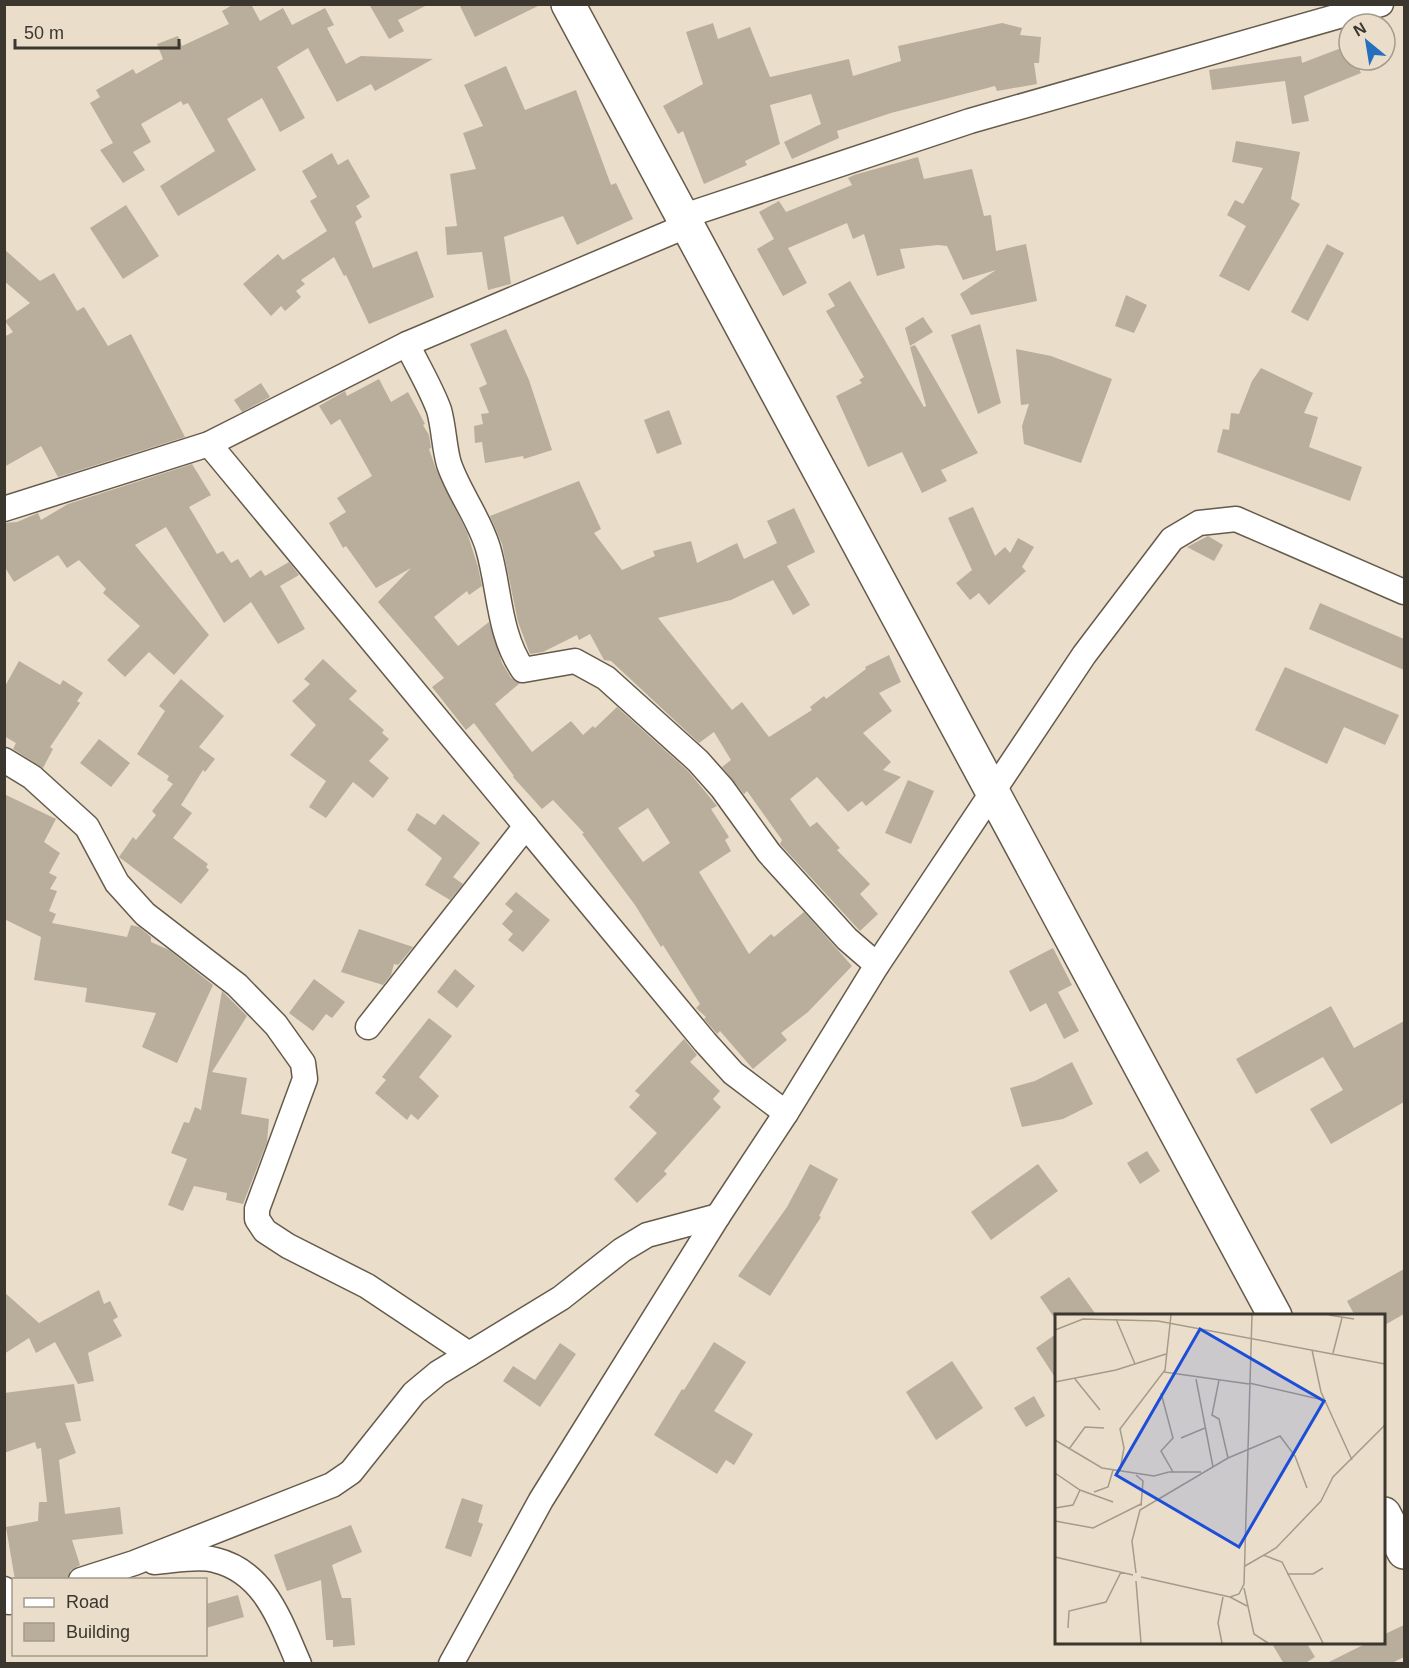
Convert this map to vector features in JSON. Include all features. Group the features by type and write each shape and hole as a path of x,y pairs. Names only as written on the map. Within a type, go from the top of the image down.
{"street":[{"path":"568,4 1274,1314"},
{"path":"4,509 209,444 407,344 684,222 970,121 1381,4"},
{"path":"407,344 438,410 449,464 487,544 499,587 498,603 502,622 515,658 523,670 575,662 606,678 698,762 769,854 847,939 877,965"},
{"path":"209,444 712,1050 733,1073 786,1113"},
{"path":"451,1664 541,1500 877,965 993,794 1083,655 1147,569 1172,540 1199,523 1236,519 1404,592"},
{"path":"4,759 32,777 87,827 117,883 145,914 237,985 276,1025 303,1063 304,1079 257,1209 257,1220 265,1231 288,1246 367,1286 469,1354"},
{"path":"368,1027 526,826"},
{"path":"87,1578 134,1563 332,1485 351,1472 368,1454 414,1393 438,1373 561,1298 622,1250 647,1235 718,1216"},
{"path":"1385,1518 1404,1552"},
{"path":"134,1563 213,1559 240,1569 260,1586 299,1664"}],"building":[{"path":"234,4 251,4 260,21 283,8 292,25 325,8 334,25 327,28 346,64 361,56 433,59 375,91 371,84 337,102 308,48 277,67 305,118 280,132 262,98 227,119 256,170 178,216 160,186 215,151 188,103 183,105 181,101 141,124 151,142 133,152 145,170 123,183 100,150 113,143 90,103 100,97 96,90 133,69 136,74 163,59 157,44 178,36 182,46 229,24 222,11"},
{"path":"369,4 429,4 398,20 404,31 389,39"},
{"path":"459,4 542,4 475,37"},
{"path":"713,23 718,39 750,27 770,77 849,59 853,76 901,61 898,46 1002,23 1022,28 1020,35 1041,37 1039,63 1034,63 1037,84 997,91 995,86 891,113 837,131 839,138 792,159 784,142 821,124 811,94 770,105 780,144 745,161 747,165 704,184 683,131 678,134 663,106 703,84 686,32"},
{"path":"1337,50 1337,72 1361,73 1304,96 1309,121 1292,124 1285,81 1212,90 1209,70 1301,56 1302,63"},
{"path":"506,66 525,110 576,90 611,185 616,183 633,219 577,245 563,216 504,237 511,284 488,290 482,252 447,255 445,227 457,226 450,174 476,169 463,133 483,126 464,85"},
{"path":"1236,141 1300,152 1291,199 1300,204 1249,291 1219,276 1246,226 1227,215 1235,200 1243,204 1263,168 1232,162"},
{"path":"332,153 338,165 348,159 370,197 356,206 362,217 355,222 373,268 417,251 434,297 369,324 346,275 344,276 334,257 301,280 305,284 296,291 301,297 285,311 281,306 271,316 243,284 278,254 283,260 327,231 310,201 317,197 302,171"},
{"path":"918,157 924,179 972,169 984,216 991,215 996,251 1026,244 1037,301 971,315 960,294 996,270 963,280 947,246 938,245 900,249 905,268 877,276 864,234 853,239 847,223 788,248 807,283 783,296 757,249 774,239 759,212 779,201 786,212 852,185 848,178 854,175"},
{"path":"126,205 159,256 123,279 90,228"},
{"path":"1327,244 1344,253 1308,321 1291,312"},
{"path":"4,249 40,281 54,273 77,311 84,307 108,346 131,334 185,437 58,477 41,446 4,467 4,337 13,332 5,321 30,303 4,281"},
{"path":"850,281 924,407 926,406 910,347 915,345 978,453 941,470 947,481 922,493 902,452 868,467 836,396 862,383 859,380 864,377 826,311 835,306 828,294"},
{"path":"1126,295 1147,305 1134,333 1115,326"},
{"path":"923,317 933,332 910,346 905,328"},
{"path":"980,324 1001,403 978,414 951,335"},
{"path":"506,329 529,380 552,450 524,459 523,456 485,463 482,442 475,443 474,426 483,424 481,414 489,413 479,388 487,384 470,344"},
{"path":"1016,349 1051,356 1112,379 1081,463 1024,444 1022,426 1029,404 1021,405"},
{"path":"1261,368 1313,393 1304,413 1318,417 1309,447 1362,467 1350,501 1217,452 1223,429 1229,430 1231,413 1239,414 1252,381"},
{"path":"379,379 391,402 408,392 425,424 423,425 429,435 431,448 429,449 436,469 467,532 482,586 469,595 467,591 434,617 458,646 489,622 502,663 511,678 520,683 495,704 532,752 571,721 583,735 593,726 595,728 617,707 688,771 717,806 711,809 729,837 725,840 731,851 699,872 749,954 771,934 774,937 804,912 852,966 808,1012 781,1033 787,1040 753,1069 720,1031 717,1034 704,1019 706,1017 696,1008 700,1004 663,945 661,947 635,905 582,834 584,833 553,800 542,809 513,777 474,723 466,730 432,687 444,678 378,602 411,568 376,588 346,546 343,548 329,523 346,512 337,498 372,476 340,419 331,425 319,406 345,391 347,396","holes":["648,808 670,843 643,862 618,828"]},
{"path":"261,383 270,397 242,412 234,400"},
{"path":"669,410 682,444 657,454 644,420"},
{"path":"192,464 211,495 189,507 217,554 223,551 231,563 238,559 250,578 261,570 265,576 289,562 299,575 280,586 305,629 278,644 251,602 224,623 166,527 135,545 209,635 174,675 149,652 125,677 107,660 140,626 103,593 106,589 79,560 67,568 58,555 14,582 4,566 4,523 17,522 38,513 41,520 68,504"},
{"path":"579,481 601,529 594,533 622,570 655,556 653,551 691,541 697,563 737,543 744,559 777,543 767,521 794,508 815,552 787,566 810,605 793,615 773,580 731,600 658,618 732,710 742,702 769,737 812,710 810,707 824,696 826,699 866,669 865,667 889,655 901,682 879,693 892,711 863,733 891,762 883,770 901,777 866,806 862,801 848,812 817,777 790,799 810,827 817,822 840,848 837,850 870,884 860,894 878,914 860,931 780,844 782,840 747,791 744,794 722,767 731,760 714,732 699,743 611,661 604,660 590,634 579,640 577,635 543,652 530,654 518,622 502,544 490,516"},
{"path":"973,507 995,556 1005,547 1010,553 1018,538 1034,547 1022,567 1026,571 989,605 979,593 970,600 956,583 972,570 948,518"},
{"path":"1208,536 1223,545 1214,561 1187,547"},
{"path":"1320,603 1404,639 1404,670 1309,629"},
{"path":"323,659 357,691 349,699 384,730 382,733 389,739 369,761 389,778 373,798 353,782 326,818 309,807 326,781 290,755 316,725 292,701 310,684 304,679"},
{"path":"19,661 60,685 63,680 83,693 77,701 80,703 50,747 53,749 43,768 13,749 16,743 4,736 4,688"},
{"path":"1285,667 1399,715 1385,745 1344,727 1327,764 1255,730"},
{"path":"181,679 224,716 199,747 215,759 205,772 203,770 181,805 192,813 173,838 208,864 206,867 209,870 181,904 119,857 133,837 136,840 156,815 152,811 173,784 167,780 169,776 137,754 165,711 159,706"},
{"path":"99,739 130,763 111,787 80,763"},
{"path":"908,780 934,791 911,844 885,833"},
{"path":"4,794 56,819 44,842 60,853 49,873 57,877 50,889 57,891 49,911 56,914 52,923 127,937 131,925 139,927 151,937 151,942 169,950 213,985 177,1063 142,1047 156,1013 85,1002 87,988 34,980 41,937 4,919"},
{"path":"417,813 435,825 443,814 480,843 453,877 463,884 450,900 425,885 442,858 407,830"},
{"path":"516,892 550,920 523,952 508,940 513,934 502,924 513,911 505,904"},
{"path":"359,929 413,947 398,965 394,964 391,975 383,985 341,972"},
{"path":"1053,948 1072,985 1058,992 1079,1031 1064,1039 1046,1003 1030,1012 1009,971"},
{"path":"455,969 475,986 457,1008 437,992"},
{"path":"314,979 345,1002 332,1018 326,1014 313,1031 289,1013"},
{"path":"222,991 247,1016 212,1072 247,1078 241,1114 269,1119 267,1142 243,1204 226,1200 227,1193 194,1186 183,1211 168,1205 187,1159 171,1153 184,1122 189,1123 195,1107 201,1110"},
{"path":"1331,1006 1354,1048 1404,1021 1404,1102 1331,1144 1310,1109 1343,1090 1323,1057 1256,1094 1236,1059"},
{"path":"429,1018 452,1036 419,1077 439,1096 418,1120 411,1114 407,1120 375,1093 386,1080 382,1077"},
{"path":"684,1039 697,1055 690,1062 720,1091 713,1099 721,1107 664,1171 667,1174 637,1203 614,1179 657,1133 629,1107 640,1095 635,1091"},
{"path":"1072,1062 1093,1104 1063,1119 1022,1127 1010,1088 1035,1081"},
{"path":"1147,1151 1160,1171 1140,1184 1127,1163"},
{"path":"810,1164 838,1179 819,1216 821,1217 770,1296 738,1276 787,1207"},
{"path":"1038,1164 1058,1191 991,1240 971,1212"},
{"path":"1404,1269 1404,1314 1385,1325 1385,1314 1354,1314 1347,1301"},
{"path":"1069,1277 1096,1314 1055,1314 1053,1316 1040,1297"},
{"path":"99,1290 104,1304 110,1301 118,1317 113,1320 122,1336 88,1353 94,1381 78,1384 55,1342 36,1353 29,1338 4,1354 4,1292 39,1323"},
{"path":"1055,1335 1055,1377 1036,1348"},
{"path":"714,1342 746,1362 714,1411 753,1434 734,1465 726,1460 717,1474 654,1435"},
{"path":"560,1343 576,1354 540,1407 503,1381 513,1366 535,1380"},
{"path":"952,1361 983,1408 936,1440 906,1392"},
{"path":"74,1384 81,1421 65,1423 76,1453 59,1460 65,1514 120,1507 123,1534 72,1540 80,1565 71,1570 67,1578 15,1578 6,1527 38,1521 39,1502 47,1502 41,1448 37,1449 35,1442 4,1453 4,1393"},
{"path":"1034,1396 1045,1416 1026,1427 1014,1408"},
{"path":"462,1498 483,1505 478,1522 483,1524 471,1557 445,1548"},
{"path":"351,1525 362,1552 332,1565 342,1598 351,1598 355,1645 333,1647 333,1640 326,1640 321,1580 287,1591 274,1555"},
{"path":"238,1595 244,1617 207,1628 207,1604"},
{"path":"1404,1625 1404,1657 1390,1664 1325,1664 1365,1644 1385,1644 1385,1634"},
{"path":"1272,1644 1307,1644 1315,1657 1304,1664 1284,1664"}]}
